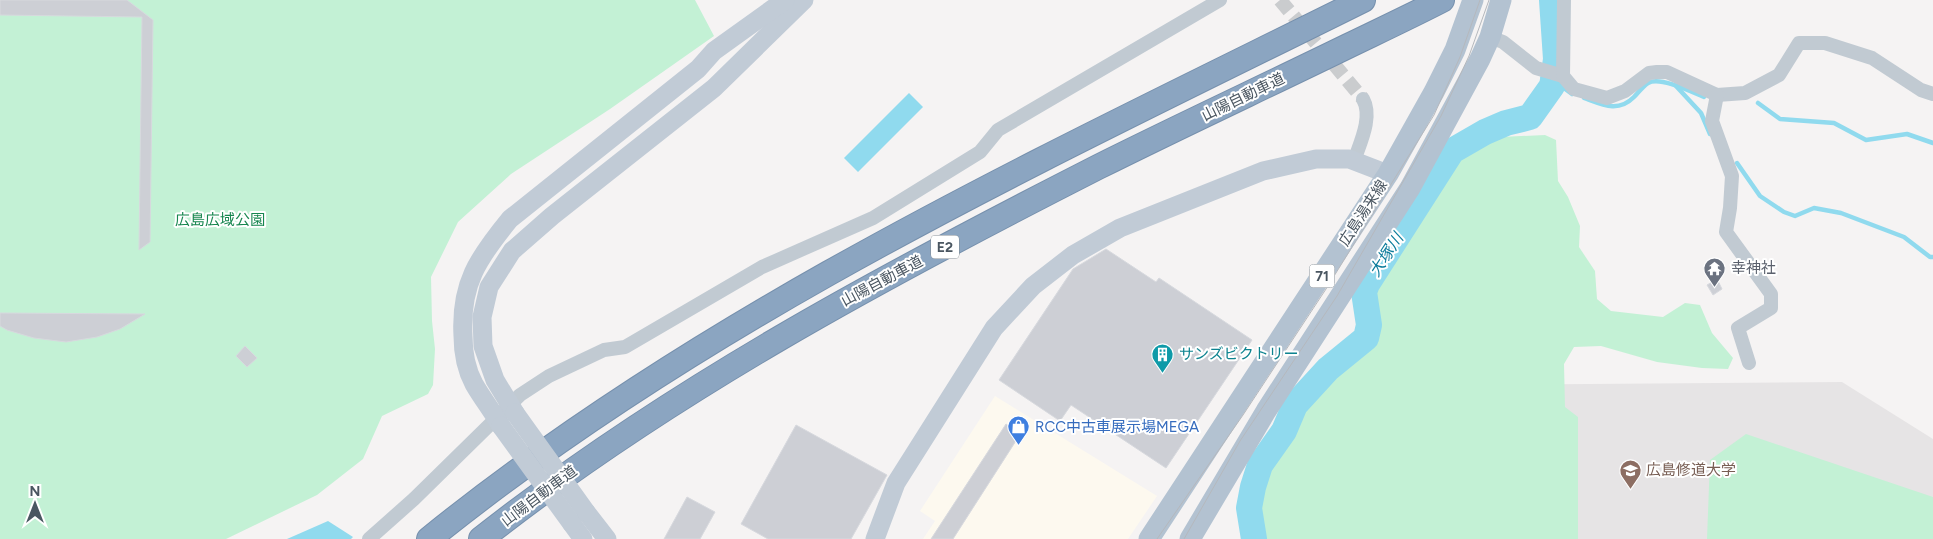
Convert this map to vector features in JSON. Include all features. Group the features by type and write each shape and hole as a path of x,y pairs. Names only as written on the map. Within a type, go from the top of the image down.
{"highway":[{"name":"E2","path":"429,539 466,508 571,432 673,364 786,296 903,232 1083,139 1362,0"},
{"name":"山陽自動車道","path":"481,539 589,459 691,392 798,326 1099,167 1439,2"}],"main road":[{"name":"広島湯来線","path":"1149,539 1388,174 1455,50 1473,0"},
{"name":"広島湯来線","path":"1190,539 1266,411 1410,188 1480,59 1490,38 1500,0"}],"street":[{"path":"606,539 579,518 499,422 474,383 463,351 462,315 466,290 474,269 489,244 510,219 698,69 714,51 785,0"},
{"path":"583,539 579,518 495,380 482,346 482,317 490,286 512,251 552,216 714,88 804,0"},
{"path":"369,539 549,376 604,350 625,347 762,268 873,218 980,152 998,130 1220,0"},
{"path":"1563,76 1564,0"},
{"path":"1490,38 1503,42 1536,68 1563,76 1574,89 1607,98 1625,91 1649,73 1657,72 1667,72 1717,95 1745,93 1779,75 1799,43 1824,43 1872,58 1921,90 1933,94"},
{"path":"1717,95 1712,121 1732,176 1726,232 1771,294 1771,308 1738,328 1750,363"},
{"path":"1354,161 1367,117 1363,99"},
{"path":"875,539 901,475 994,328 1033,286 1073,255 1120,228 1262,171 1316,159 1349,159 1388,174"}],"shaded area":[{"name":"広島修道大学","path":"1842,382 1933,439 1933,539 1312,539 1357,386"},
{"name":"RCC中古車展示場MEGA","path":"995,396 1157,496 1128,539 923,539 935,521 920,511"}],"green space":[{"name":"広島広域公園","path":"0,0 695,0 714,36 610,109 511,174 458,222 431,277 435,349 433,385 428,394 382,416 363,459 317,495 226,539 0,539"},
{"path":"1545,135 1556,140 1558,181 1568,197 1580,226 1579,247 1595,271 1597,299 1611,311 1663,317 1685,303 1700,305 1712,333 1733,358 1728,369 1702,368 1657,362 1601,346 1574,347 1564,364 1565,407 1578,417 1578,539 1259,539 1255,501 1267,464 1291,430 1311,395 1375,335 1372,287 1418,213 1468,149 1501,137"},
{"path":"1746,434 1933,497 1933,539 1707,539 1710,460"}],"water":[{"path":"909,93 923,107 858,172 844,158"},
{"path":"328,521 353,537 351,539 287,539"}],"building":[{"path":"0,0 127,0 153,20 150,242 139,250 142,17 0,15"},
{"path":"1106,249 1156,282 1159,278 1252,340 1166,468 1071,405 1060,421 999,380 1073,269"},
{"name":"幸神社","path":"1717,279 1722,289 1713,295 1707,285"},
{"path":"0,313 145,314 120,329 97,337 66,342 34,338 7,330 0,326"},
{"path":"245,346 257,358 247,367 236,356"},
{"path":"1006,424 1021,433 953,539 931,539"},
{"path":"796,425 887,475 851,539 768,539 741,524"},
{"path":"687,497 715,512 700,539 664,539"}],"waterway":[{"name":"大塚川","path":"1254,539 1249,508 1260,465 1284,431 1295,405 1328,369 1366,338 1369,325 1364,292 1367,284 1452,151 1485,132 1506,123 1530,117 1552,86 1556,59 1552,0"},
{"path":"1553,80 1572,94"},
{"path":"1584,98 1610,106 1622,105 1634,97 1646,84 1653,81 1676,85 1704,97"},
{"path":"1676,86 1701,113 1710,134"},
{"path":"1758,103 1780,119 1834,123 1866,140 1907,134 1933,143"},
{"path":"1737,163 1760,196 1784,212 1795,216 1814,208 1841,213 1904,237 1930,257 1933,257"}],"tunnel":[{"path":"1280,0 1363,99"}],"tram line":[{"path":"1157,539 1243,415 1326,289 1434,115 1460,57 1480,0"},
{"path":"1184,539 1240,441 1337,296 1441,116 1469,56 1489,0"}],"place":[{"name":"幸神社","path":"1715,287"},
{"name":"サンズビクトリー","path":"1163,373"},
{"name":"RCC中古車展示場MEGA","path":"1019,446"},
{"name":"広島修道大学","path":"1630,489"}]}
